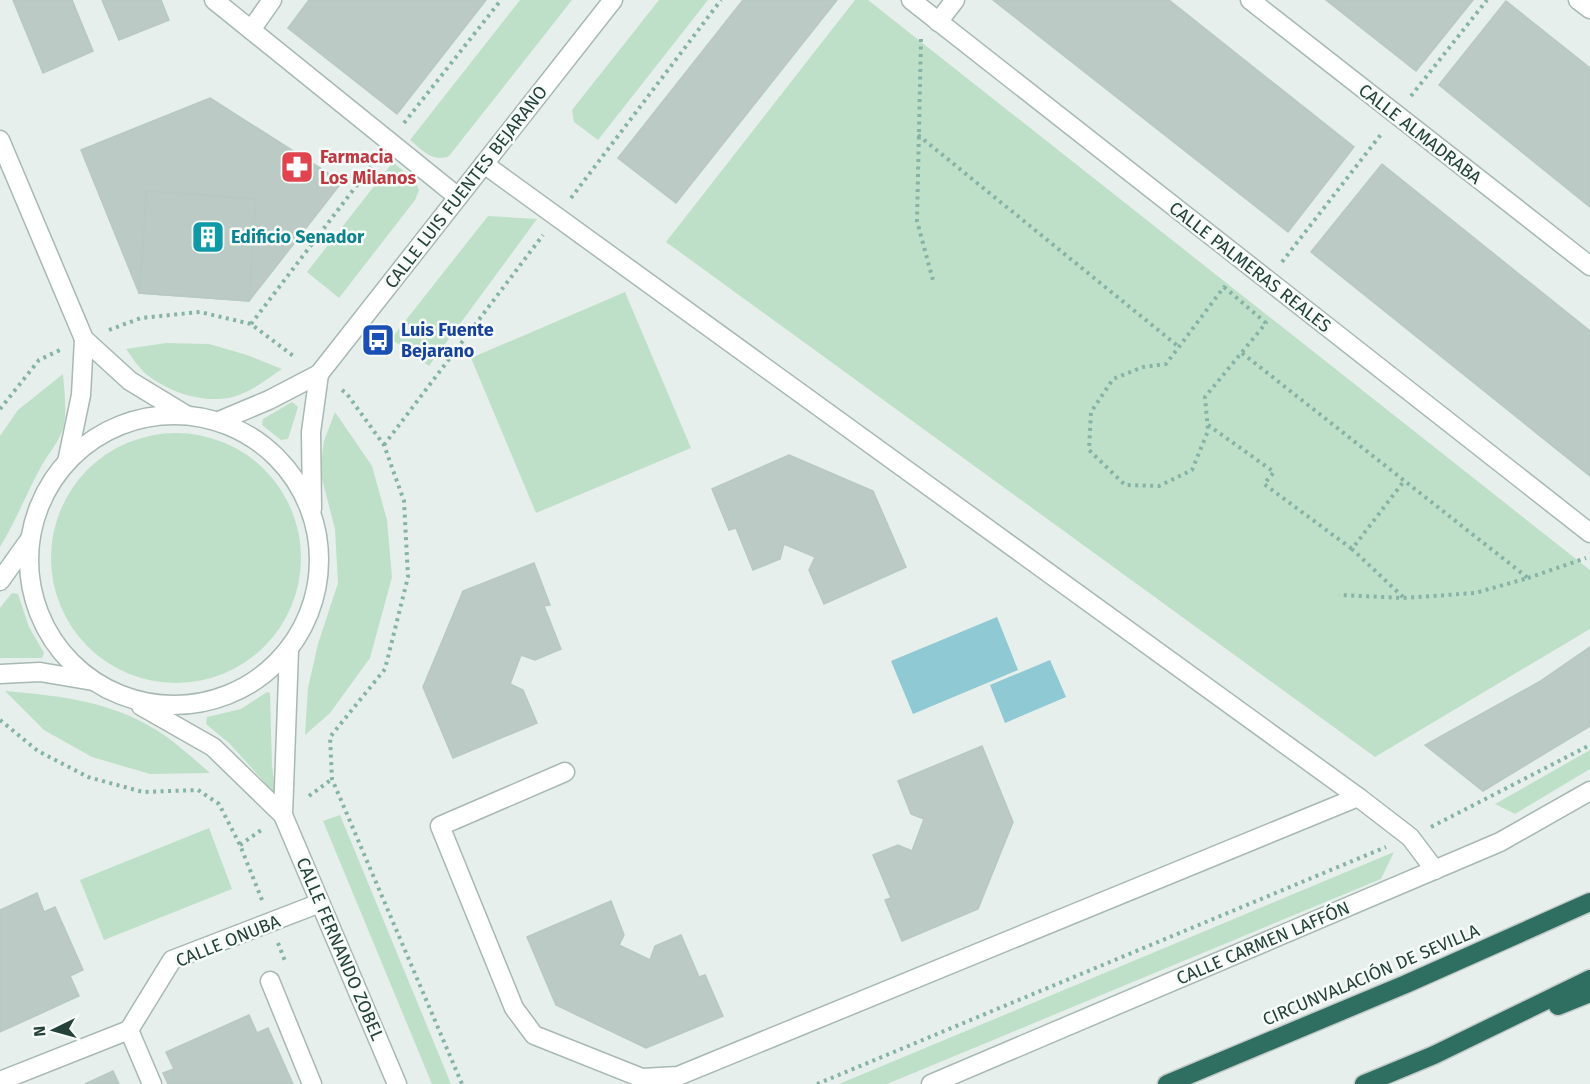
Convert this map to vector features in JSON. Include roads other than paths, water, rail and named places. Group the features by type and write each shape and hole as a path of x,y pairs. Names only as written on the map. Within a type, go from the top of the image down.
{"highway":[{"path":"1569,912 1590,896"},
{"name":"CIRCUNVALACIÓN DE SEVILLA","path":"1167,1084 1368,1000 1590,902"},
{"path":"1434,1055 1590,979"},
{"path":"1364,1084 1590,993"}],"street":[{"path":"214,0 458,196"},
{"path":"251,30 272,0"},
{"name":"CALLE LUIS FUENTES BEJARANO","path":"219,421 269,400 319,374 613,0"},
{"name":"CALLE PALMERAS REALES","path":"911,0 1590,533"},
{"path":"938,22 955,0"},
{"name":"CALLE ALMADRABA","path":"1250,0 1590,266"},
{"path":"1578,0 1590,9"},
{"path":"0,140 84,339 130,381 186,415"},
{"path":"484,164 1358,797 1410,837 1435,870"},
{"path":"67,462 81,395 84,339"},
{"path":"312,514 291,474 259,442 219,421 186,415 142,418 101,434 67,462 42,498 30,539 30,580 41,619 63,654 93,681 129,699 165,706 200,704 233,693 264,675 289,650 307,619 317,584 319,549 312,514 311,432 319,374"},
{"path":"0,581 30,539"},
{"name":"CALLE FERNANDO ZOBEL","path":"283,814 289,650"},
{"path":"0,674 40,672 93,681"},
{"name":"CALLE FERNANDO ZOBEL","path":"129,699 213,747 283,814 397,1084"},
{"path":"566,772 440,826 514,1008 534,1035 642,1078 678,1076 1358,797"},
{"name":"CALLE CARMEN LAFFÓN","path":"931,1084 1500,842 1590,791"},
{"name":"CALLE ONUBA","path":"129,1030 172,960 320,903"},
{"path":"270,981 312,1084"},
{"path":"0,1082 129,1030 152,1084"}],"water":[{"path":"997,617 1018,670 913,714 891,661"},
{"path":"1050,660 1066,697 1005,723 990,685"}],"place":[{"name":"Farmacia Los Milanos","path":"297,167"},
{"name":"Edificio Senador","path":"208,237"},
{"name":"Luis Fuente Bejarano","path":"378,340"}]}
